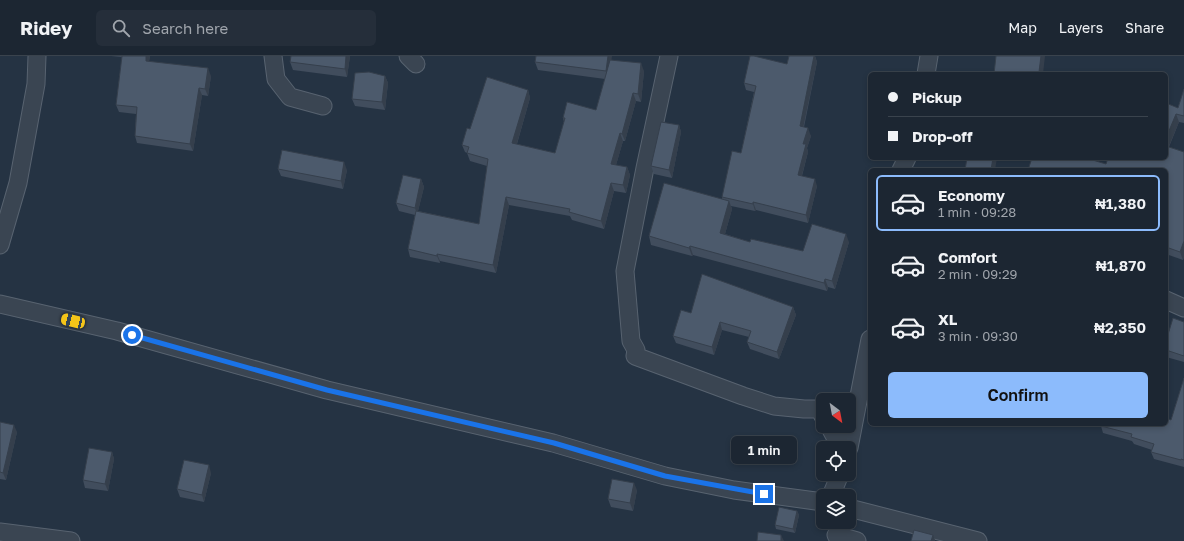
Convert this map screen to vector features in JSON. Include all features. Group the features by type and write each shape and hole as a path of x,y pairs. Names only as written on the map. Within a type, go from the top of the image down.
{"street":[{"path":"0,246 19,176 36,84 37,56"},
{"path":"273,56 276,79 290,97 323,106"},
{"path":"669,56 625,271 631,341 636,350 635,356 774,406 816,409"},
{"path":"926,72 929,56"},
{"path":"1168,301 1184,308"},
{"path":"0,304 117,331 327,390 554,443 665,476 734,490 816,501"},
{"path":"850,441 868,349"},
{"path":"856,510 978,541"},
{"path":"0,532 71,541"},
{"path":"833,533 857,541"}],"building":[{"path":"122,56 146,56 146,61 208,68 205,89 199,88 190,144 135,136 137,107 116,105"},
{"path":"291,56 346,56 345,69 290,62"},
{"path":"536,56 608,56 606,71 535,62"},
{"path":"750,56 787,64 789,56 814,56 800,126 808,128 803,144 806,144 798,175 815,179 806,215 753,202 753,204 722,197 732,151 741,153 756,86 744,83"},
{"path":"996,56 1041,56 1039,72 994,72"},
{"path":"610,60 641,63 638,94 633,93 622,134 620,133 611,164 627,167 623,185 611,183 601,221 569,212 570,209 506,197 493,265 437,254 437,256 408,249 416,211 479,224 488,159 467,153 469,147 462,145 467,128 470,129 487,77 528,90 512,143 555,153 565,118 563,118 567,102 596,110"},
{"path":"369,72 385,76 382,102 352,99 355,73"},
{"path":"1184,89 1184,116 1176,114 1168,133 1168,104 1178,108"},
{"path":"661,122 679,125 669,170 651,166"},
{"path":"1168,147 1184,152 1184,241 1180,252 1168,248 1168,168 1029,168 1031,160 1093,160 1106,164 1107,160 1168,160"},
{"path":"282,150 344,162 341,181 278,169"},
{"path":"967,160 993,160 991,168 965,168"},
{"path":"403,175 421,179 415,208 396,203"},
{"path":"664,183 729,201 720,233 750,242 751,239 803,251 812,224 846,234 832,281 825,279 824,283 690,246 689,248 649,236"},
{"path":"702,274 793,307 777,352 747,342 751,331 720,322 712,347 673,336 681,310 691,313"},
{"path":"1173,318 1184,322 1184,356 1168,351 1168,334"},
{"path":"1184,378 1184,460 1151,452 1154,444 1131,437 1132,434 1101,426 1168,426 1168,419 1171,420"},
{"path":"0,422 14,425 3,473 0,472"},
{"path":"89,448 112,452 105,484 83,480"},
{"path":"184,460 209,465 202,495 177,489"},
{"path":"612,479 634,483 630,503 608,499"},
{"path":"779,507 797,511 793,529 775,525"},
{"path":"914,530 933,535 931,541 911,541"},
{"path":"758,532 781,535 781,541 757,541"}],"route":[{"path":"132,335 327,390 554,443 665,476 734,490 764,494"}]}
